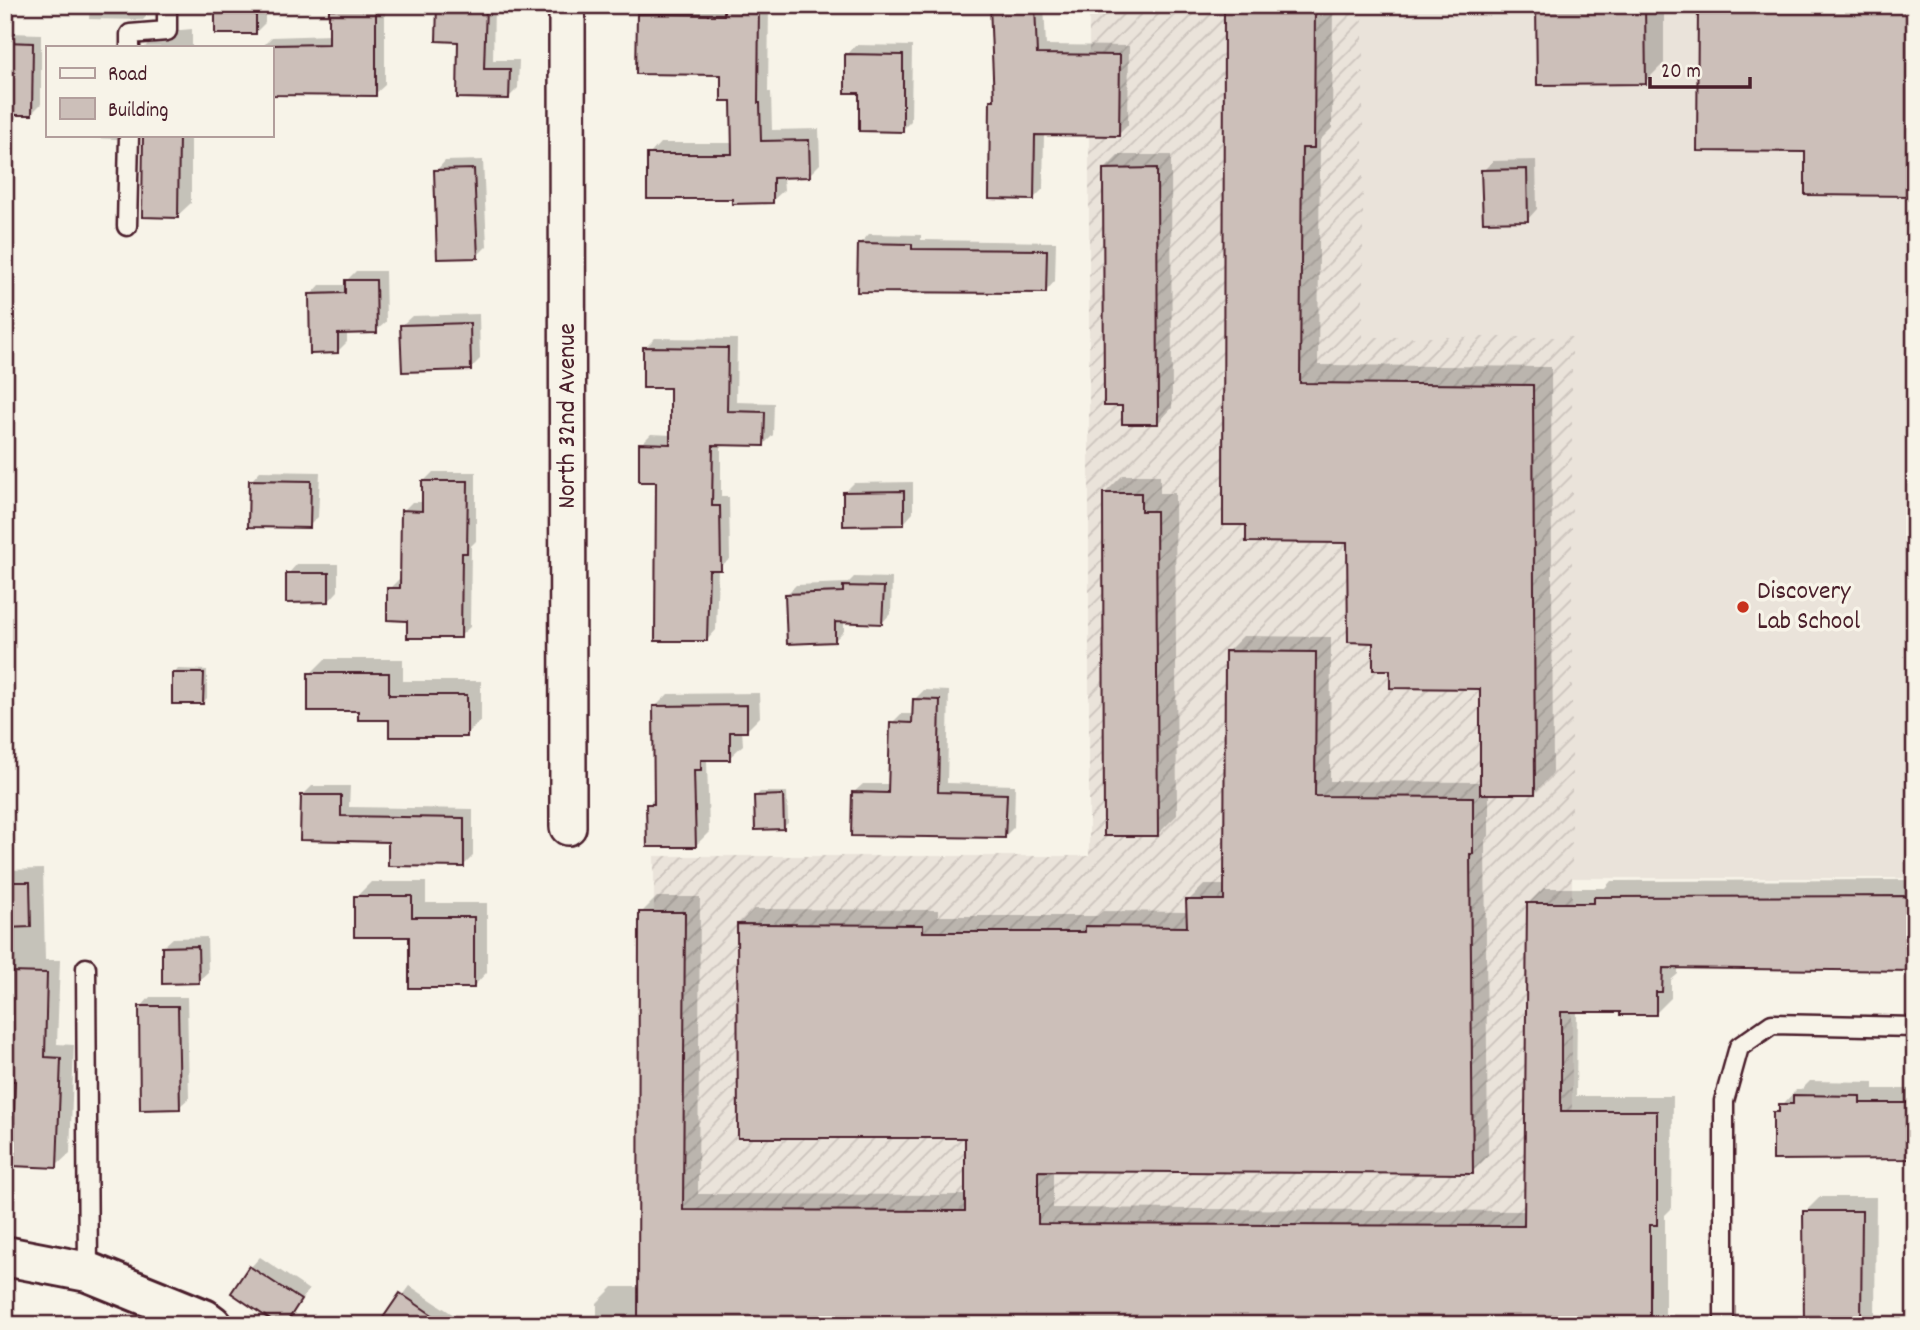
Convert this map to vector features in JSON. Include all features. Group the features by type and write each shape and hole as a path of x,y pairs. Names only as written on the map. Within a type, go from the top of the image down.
{"street":[{"name":"North 32nd Avenue","path":"568,5 568,827"},
{"path":"5,1256 88,1272 204,1319 212,1325"}],"lane":[{"path":"130,46 130,34 167,31 167,5"},
{"path":"127,226 129,136"},
{"path":"86,968 88,1272"},
{"path":"1724,1325 1724,1101 1739,1047 1772,1024 1915,1027"}],"shaded area":[{"path":"1089,5 1363,5 1363,337 1572,337 1572,1282 654,1282 654,856 1089,856"},
{"name":"Discovery Lab School","path":"1363,5 1915,5 1915,878 1571,878 1572,337 1363,337"}],"building":[{"path":"215,5 256,5 256,34 215,34"},
{"path":"437,5 486,5 484,69 510,69 509,99 457,98 458,42 436,41"},
{"path":"724,5 759,5 758,103 761,141 809,140 810,177 773,178 773,203 732,204 732,199 647,199 647,154 732,154 731,101 721,101 721,75 636,74 637,14 724,15"},
{"path":"990,5 1035,5 1037,54 1120,55 1119,136 1035,135 1034,200 989,199 990,100 994,100"},
{"path":"1224,5 1315,5 1314,148 1302,148 1300,383 1533,385 1535,794 1480,794 1480,689 1390,688 1390,670 1373,670 1373,643 1348,642 1347,543 1246,542 1246,525 1223,525"},
{"path":"1536,5 1645,5 1646,84 1537,85"},
{"path":"1698,5 1915,5 1915,196 1805,195 1805,152 1697,151"},
{"path":"329,9 376,9 376,96 273,95 271,45 329,44"},
{"path":"5,42 33,43 32,115 5,115"},
{"path":"845,54 903,55 903,132 859,131 859,93 845,93"},
{"path":"143,136 179,136 178,218 142,217"},
{"path":"1157,168 1158,424 1122,424 1122,406 1104,406 1103,169"},
{"path":"474,169 478,258 437,259 434,170"},
{"path":"1527,169 1528,221 1483,222 1481,170"},
{"path":"858,243 912,244 912,249 1047,250 1046,293 857,292"},
{"path":"345,280 376,280 377,333 338,334 338,353 310,354 309,294 345,293"},
{"path":"470,323 471,370 402,372 400,325"},
{"path":"643,347 728,348 727,411 765,412 764,446 713,445 712,506 720,506 721,570 709,570 707,641 655,641 656,482 639,482 639,443 670,444 670,388 643,388"},
{"path":"249,480 311,481 310,528 248,527"},
{"path":"422,481 468,481 467,553 462,553 461,638 407,638 407,621 387,620 387,588 400,588 401,510 422,511"},
{"path":"904,491 904,525 843,526 843,492"},
{"path":"1103,493 1141,493 1141,511 1156,511 1158,836 1104,836"},
{"path":"286,573 329,573 329,602 286,603"},
{"path":"843,586 884,587 882,624 835,622 835,642 787,644 785,594 843,592"},
{"path":"1225,651 1316,652 1315,796 1473,797 1473,854 1470,854 1473,1174 1038,1171 1038,1224 1524,1226 1527,903 1594,903 1594,897 1915,896 1915,971 1663,968 1662,992 1656,992 1656,1015 1561,1012 1561,1111 1657,1111 1657,1225 1650,1225 1650,1325 638,1325 639,912 685,912 683,1210 965,1211 965,1138 738,1138 737,924 923,925 923,932 1085,932 1085,926 1187,927 1186,900 1224,900"},
{"path":"172,673 204,673 203,704 172,704"},
{"path":"308,673 389,673 389,695 467,695 467,737 389,737 389,720 358,720 358,711 308,711"},
{"path":"913,699 940,700 938,792 1007,794 1005,838 851,836 852,792 888,793 890,722 912,723"},
{"path":"747,705 747,732 730,732 730,760 701,760 701,770 694,770 696,847 647,847 646,804 654,804 653,706"},
{"path":"301,795 341,795 341,816 464,818 464,867 388,866 388,842 300,840"},
{"path":"783,795 784,829 755,830 754,796"},
{"path":"5,882 30,882 31,927 5,928"},
{"path":"354,896 412,896 412,917 474,917 474,988 409,988 409,937 354,937"},
{"path":"198,946 199,983 162,984 162,947"},
{"path":"11,972 47,973 45,1057 61,1058 57,1168 12,1166 15,1081 5,1081 5,1036 9,1037"},
{"path":"139,1006 178,1006 180,1109 140,1110"},
{"path":"1793,1095 1860,1096 1860,1103 1915,1103 1915,1159 1773,1160 1773,1112 1779,1112 1779,1104 1793,1104"},
{"path":"1803,1211 1862,1211 1861,1325 1804,1325"},
{"path":"249,1266 301,1300 285,1325 278,1325 231,1293"},
{"path":"400,1293 447,1325 378,1325"}],"place":[{"name":"Discovery Lab School","path":"1743,607"}]}
